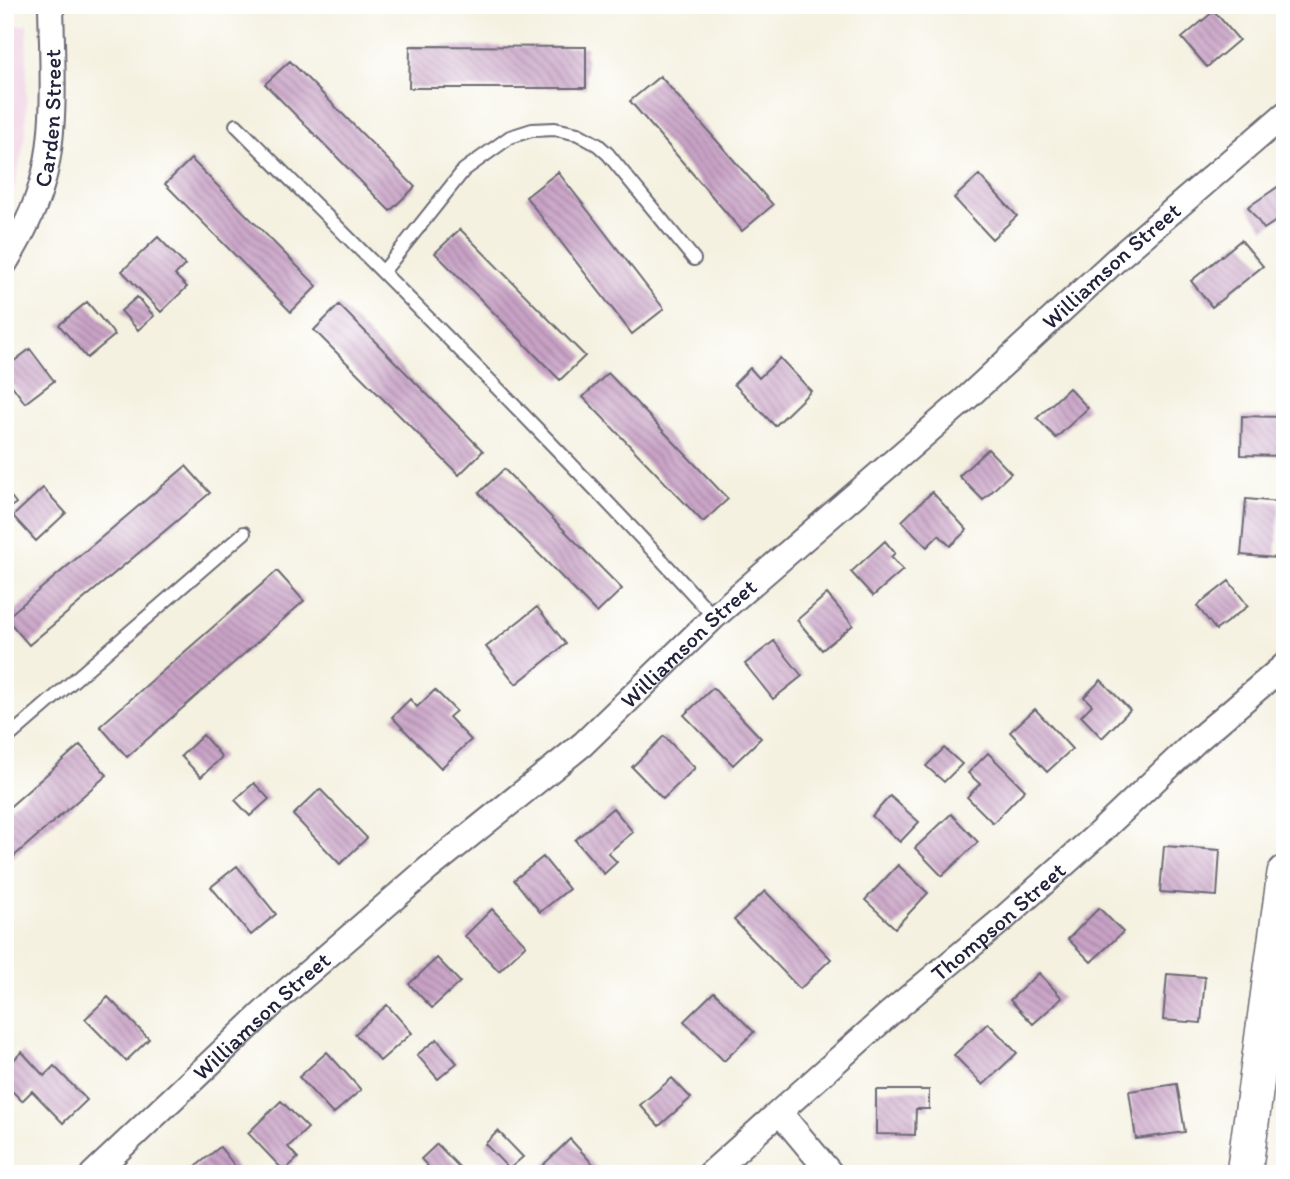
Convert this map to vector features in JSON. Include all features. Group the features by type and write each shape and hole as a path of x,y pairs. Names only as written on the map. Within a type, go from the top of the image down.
{"street":[{"name":"Carden Street","path":"5,263 26,227 41,188 51,136 51,5"},
{"name":"Williamson Street","path":"93,1174 281,996 429,868 583,744 714,617 969,396 1118,257 1285,114"},
{"name":"Thompson Street","path":"710,1174 889,1014 1079,851 1195,742 1285,665"},
{"path":"1244,1174 1285,873"},
{"path":"780,1113 831,1174"}],"lane":[{"path":"236,125 383,272 654,551 714,617"},
{"path":"383,272 464,170 510,137 532,130 555,129 578,134 608,154 694,259"},
{"path":"5,740 244,533"}],"shaded area":[{"path":"5,25 27,25 26,134 15,184 5,208"}],"building":[{"path":"1214,11 1239,40 1207,67 1182,38"},
{"path":"410,46 586,47 586,88 409,88"},
{"path":"290,61 415,187 390,211 265,84"},
{"path":"660,76 773,205 742,231 630,101"},
{"path":"191,159 317,286 291,312 165,184"},
{"path":"558,172 664,309 632,334 526,197"},
{"path":"979,175 1017,216 992,239 954,198"},
{"path":"1285,182 1285,215 1264,229 1248,207"},
{"path":"460,229 585,356 560,380 435,253"},
{"path":"158,237 185,265 175,275 187,287 161,312 122,271"},
{"path":"1241,240 1263,266 1212,307 1191,281"},
{"path":"137,297 154,316 138,330 121,311"},
{"path":"87,302 115,335 87,358 59,325"},
{"path":"339,305 483,451 459,475 314,330"},
{"path":"30,349 54,381 25,403 5,376 5,368"},
{"path":"780,358 811,391 775,426 734,384 750,368 759,378"},
{"path":"608,373 728,499 703,522 583,397"},
{"path":"1069,388 1088,408 1056,438 1037,418"},
{"path":"1242,416 1285,417 1285,456 1241,455"},
{"path":"988,449 1011,473 983,500 959,476"},
{"path":"186,466 210,493 29,645 6,618"},
{"path":"504,469 622,589 597,613 479,493"},
{"path":"43,488 66,513 36,541 13,516"},
{"path":"5,489 16,503 5,512"},
{"path":"932,492 967,530 950,546 939,535 927,547 902,521"},
{"path":"1246,499 1280,502 1276,558 1241,555"},
{"path":"885,541 895,553 891,557 903,570 873,596 851,572"},
{"path":"277,571 304,601 127,757 100,726"},
{"path":"1229,581 1248,606 1216,630 1197,606"},
{"path":"827,594 853,625 822,650 797,620"},
{"path":"537,607 566,644 516,684 486,647"},
{"path":"774,641 802,676 773,699 745,664"},
{"path":"1101,680 1130,710 1102,738 1081,716 1092,705 1084,697"},
{"path":"713,688 761,738 733,765 684,715"},
{"path":"435,690 456,711 449,717 471,740 441,768 392,717 410,699 417,707"},
{"path":"1035,709 1072,749 1047,772 1010,732"},
{"path":"203,735 222,757 201,777 181,756"},
{"path":"664,736 695,768 663,799 632,767"},
{"path":"80,745 107,775 5,864 5,811"},
{"path":"944,748 962,764 944,782 926,766"},
{"path":"988,753 1025,790 993,823 967,797 980,784 968,773"},
{"path":"254,783 269,799 250,816 235,800"},
{"path":"320,789 367,838 340,864 293,815"},
{"path":"890,796 919,822 900,842 872,816"},
{"path":"613,808 633,832 608,853 617,862 604,874 575,840"},
{"path":"951,814 978,842 942,876 915,848"},
{"path":"1164,846 1220,850 1217,896 1160,892"},
{"path":"543,857 569,889 540,912 514,880"},
{"path":"898,865 928,893 895,928 865,900"},
{"path":"237,866 276,914 251,935 211,887"},
{"path":"765,891 831,959 800,989 734,920"},
{"path":"1099,908 1123,932 1091,962 1068,939"},
{"path":"492,909 526,945 499,971 465,936"},
{"path":"437,958 460,982 432,1008 409,984"},
{"path":"1039,973 1062,998 1033,1024 1010,1000"},
{"path":"1167,974 1205,977 1201,1023 1163,1020"},
{"path":"714,992 754,1032 724,1061 684,1021"},
{"path":"108,997 149,1039 126,1061 85,1019"},
{"path":"387,1005 412,1033 380,1061 355,1034"},
{"path":"988,1023 1017,1053 983,1085 954,1055"},
{"path":"437,1039 457,1063 438,1079 417,1055"},
{"path":"22,1052 44,1076 54,1066 87,1100 63,1123 32,1091 22,1101 5,1084 5,1068"},
{"path":"327,1052 361,1090 333,1114 299,1077"},
{"path":"672,1078 691,1098 659,1126 640,1105"},
{"path":"1177,1084 1185,1132 1136,1139 1129,1091"},
{"path":"876,1090 929,1090 929,1109 916,1109 915,1135 876,1134"},
{"path":"281,1101 308,1128 288,1147 298,1158 284,1171 248,1133"},
{"path":"498,1131 523,1157 509,1169 485,1144"},
{"path":"570,1139 602,1174 546,1174 540,1168"},
{"path":"437,1144 464,1172 462,1174 435,1174 421,1159"},
{"path":"220,1147 241,1174 192,1174 190,1171"}]}
